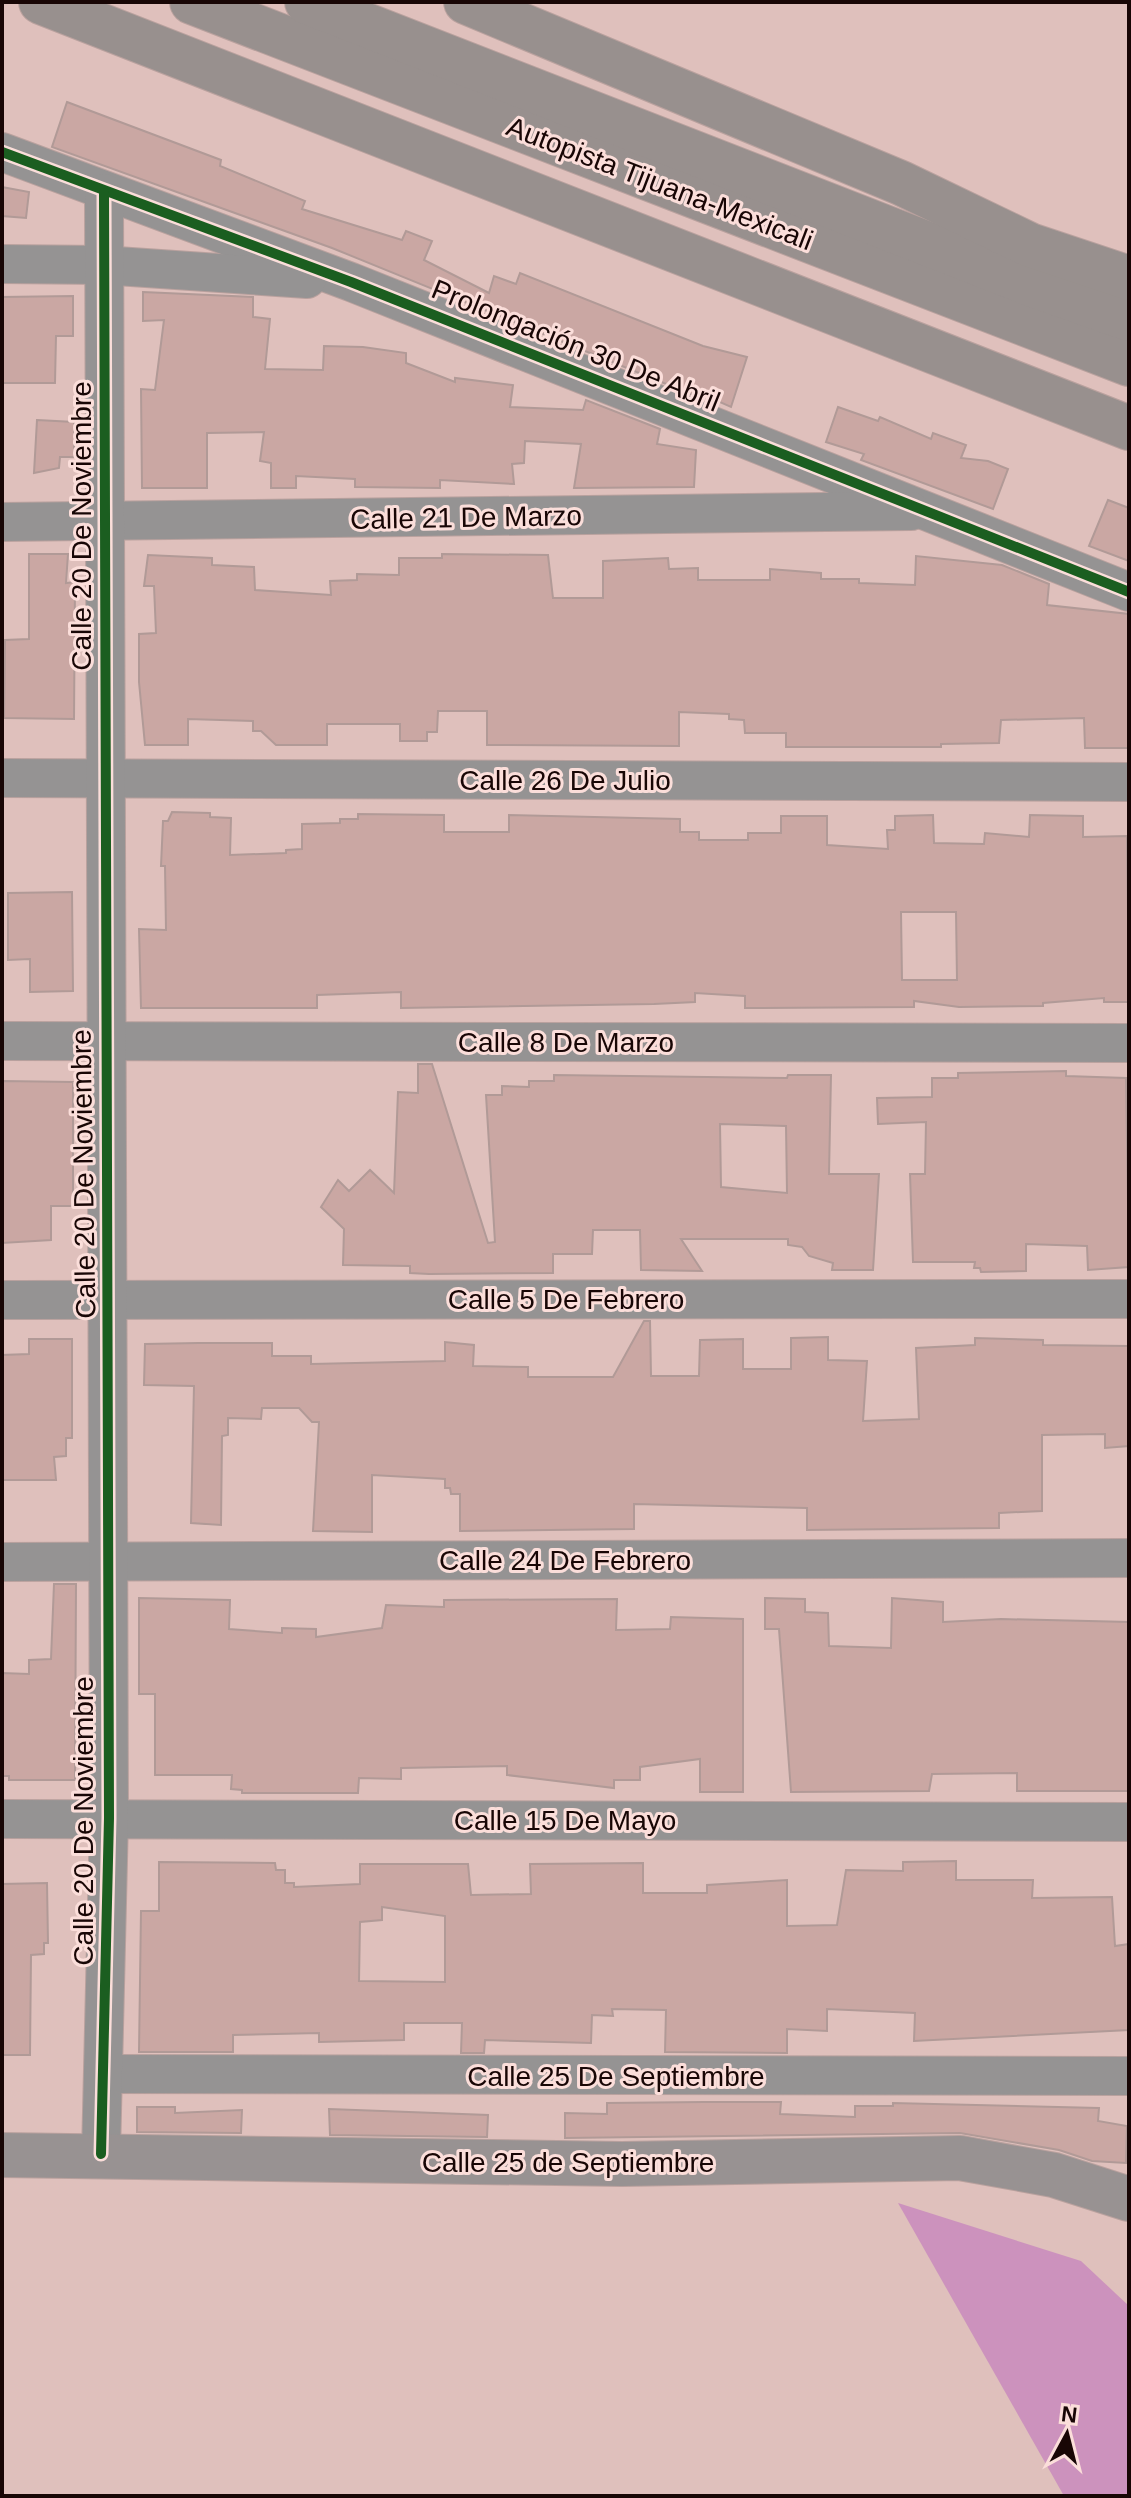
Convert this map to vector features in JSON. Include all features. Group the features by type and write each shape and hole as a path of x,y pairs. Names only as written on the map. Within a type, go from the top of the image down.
{"highway":[{"path":"41,2 1129,428"},
{"name":"Autopista Tijuana-Mexicali","path":"192,2 1129,364"},
{"name":"Autopista Tijuana-Mexicali","path":"307,2 1033,285 1129,319"},
{"path":"466,2 901,183 1030,245 1129,278"}],"main road":[{"name":"Calle 25 de Septiembre","path":"2,2155 101,2154 622,2164 960,2158 1054,2175 1129,2199"}],"street":[{"name":"Prolongación 30 De Abril","path":"2,152 104,193 351,282 1129,592"},
{"name":"Calle 20 De Noviembre","path":"101,2154 109,1818 104,193"},
{"path":"2,264 102,265 351,282"},
{"name":"Calle 21 De Marzo","path":"2,522 930,511"},
{"name":"Calle 26 De Julio","path":"2,778 1129,782"},
{"name":"Calle 8 De Marzo","path":"2,1041 1129,1043"},
{"name":"Calle 5 De Febrero","path":"2,1300 1129,1299"},
{"name":"Calle 24 De Febrero","path":"2,1562 1129,1558"},
{"name":"Calle 15 De Mayo","path":"2,1819 1129,1822"},
{"name":"Calle 25 De Septiembre","path":"104,2074 1129,2076"}],"shaded area":[{"path":"898,2203 1081,2261 1129,2306 1129,2496 1064,2496"}],"building":[{"path":"67,102 221,160 220,166 305,201 302,209 402,240 406,231 432,241 424,260 489,293 494,276 516,284 520,273 703,346 747,357 731,407 695,391 693,395 332,248 52,147"},
{"path":"2,187 29,192 26,218 2,216"},
{"path":"143,292 253,297 253,317 270,319 265,369 323,370 324,346 363,347 406,353 406,363 455,382 455,378 513,385 510,407 583,410 586,400 660,429 657,444 696,450 694,487 574,488 581,444 525,441 524,463 512,464 514,484 440,480 440,488 355,487 355,479 296,476 296,488 271,488 271,463 260,461 264,432 207,433 207,488 142,488 141,389 155,390 164,320 143,321"},
{"path":"73,296 73,336 56,336 55,383 2,383 2,297"},
{"path":"838,407 878,421 880,417 931,439 933,433 966,445 961,458 988,461 1008,469 993,509 861,460 864,454 826,442"},
{"path":"37,420 74,422 74,457 60,457 59,468 34,473"},
{"path":"1108,500 1129,508 1129,561 1089,546"},
{"path":"29,554 68,554 66,583 75,582 74,719 4,718 5,640 29,639"},
{"path":"442,554 548,555 553,598 603,598 603,561 668,558 669,569 698,568 698,580 770,580 770,569 821,573 821,579 859,579 859,583 915,585 916,556 1002,565 1049,584 1047,605 1129,614 1128,748 1085,748 1084,718 1001,720 999,743 941,744 941,747 786,747 786,733 745,733 744,720 729,719 729,714 679,712 679,746 487,745 487,711 438,711 437,732 427,732 427,741 400,741 400,724 327,724 327,745 276,745 261,731 253,731 253,721 188,719 188,745 145,745 139,682 139,634 156,633 154,586 144,586 148,555 212,558 212,565 254,567 255,590 331,595 330,581 357,580 357,574 399,575 399,558 442,558"},
{"path":"172,812 210,813 210,817 231,818 230,855 286,853 286,850 302,849 302,824 340,823 340,819 358,819 358,814 444,815 444,832 509,832 509,815 680,819 680,832 699,832 699,840 748,840 748,833 781,833 781,816 827,816 827,845 888,849 887,830 895,830 895,816 933,815 934,843 984,844 985,833 1029,837 1030,815 1083,816 1083,837 1127,836 1129,1002 1104,1002 1104,998 1043,1003 1043,1006 959,1007 914,1001 914,1007 745,1008 745,996 695,993 695,1002 401,1008 401,992 317,995 317,1008 141,1008 139,929 166,930 165,866 161,866 163,821 168,821","holes":["901,912 956,912 957,980 902,980"]},
{"path":"72,892 73,991 30,992 30,959 8,960 8,893"},
{"path":"418,1064 432,1064 488,1243 495,1242 486,1095 502,1095 502,1086 529,1087 529,1081 554,1081 554,1075 787,1078 788,1075 831,1075 829,1174 879,1174 873,1270 832,1270 833,1263 809,1256 802,1247 788,1245 788,1239 681,1239 702,1271 641,1270 640,1230 593,1230 592,1254 553,1254 553,1273 429,1274 410,1273 410,1266 343,1265 344,1229 321,1207 338,1180 349,1191 370,1170 394,1193 398,1092 418,1093","holes":["720,1124 786,1126 787,1193 721,1187"]},
{"path":"1066,1071 1066,1076 1126,1078 1129,1267 1088,1270 1087,1246 1026,1244 1026,1271 981,1272 980,1268 974,1268 975,1262 913,1262 910,1174 925,1174 926,1122 878,1124 877,1098 932,1097 932,1078 958,1078 958,1073"},
{"path":"2,1081 73,1082 73,1206 51,1206 51,1240 2,1243"},
{"path":"644,1321 650,1321 651,1376 699,1376 700,1340 743,1339 743,1369 791,1369 791,1338 828,1337 828,1360 867,1361 863,1421 919,1419 916,1348 975,1345 975,1338 1043,1340 1043,1345 1128,1346 1129,1446 1105,1448 1105,1434 1042,1435 1042,1511 999,1513 999,1528 807,1530 807,1508 634,1504 634,1529 460,1531 460,1494 451,1494 450,1488 445,1488 445,1479 372,1475 372,1532 313,1531 319,1422 312,1422 299,1408 262,1408 261,1419 228,1418 228,1435 222,1436 221,1525 191,1523 194,1386 144,1385 145,1344 198,1343 272,1343 272,1356 311,1356 311,1364 445,1361 445,1342 474,1345 473,1366 528,1367 528,1377 613,1377"},
{"path":"29,1339 72,1339 72,1438 66,1438 66,1456 54,1457 56,1480 2,1480 2,1355 29,1354"},
{"path":"54,1584 76,1584 75,1780 9,1780 9,1776 2,1776 2,1673 29,1674 29,1660 51,1659"},
{"path":"139,1598 230,1600 229,1629 282,1633 282,1628 316,1629 316,1637 382,1628 386,1605 444,1607 444,1600 617,1599 616,1630 670,1629 671,1617 743,1619 743,1792 700,1792 700,1759 640,1767 640,1780 614,1780 614,1788 507,1775 507,1766 401,1768 401,1779 359,1778 358,1793 242,1793 242,1790 231,1789 232,1775 155,1775 155,1694 139,1694"},
{"path":"765,1598 805,1599 805,1612 828,1613 829,1646 891,1648 892,1598 943,1602 943,1622 1001,1619 1129,1622 1129,1791 1017,1791 1017,1773 932,1774 929,1791 791,1792 779,1629 765,1629"},
{"path":"956,1861 956,1880 1033,1880 1032,1898 1112,1897 1115,1946 1129,1944 1129,2030 914,2041 915,2013 827,2009 827,2031 787,2029 787,2053 665,2052 666,2010 612,2009 613,2016 592,2015 591,2043 485,2040 484,2053 461,2053 462,2023 404,2023 404,2040 319,2042 319,2033 233,2035 233,2052 139,2052 141,1911 159,1911 159,1862 275,1863 276,1870 285,1870 285,1883 294,1883 294,1887 360,1884 360,1864 468,1864 471,1895 531,1894 530,1864 643,1863 643,1893 707,1893 707,1885 787,1880 787,1926 837,1925 846,1870 903,1871 903,1862","holes":["382,1907 445,1916 445,1982 359,1981 360,1922 382,1920"]},
{"path":"47,1883 48,1943 44,1943 44,1954 31,1955 30,2055 2,2055 2,1884"},
{"path":"781,2102 780,2114 855,2117 855,2106 893,2106 893,2103 1099,2108 1098,2121 1127,2126 1126,2163 1092,2161 1059,2150 960,2133 565,2138 565,2113 607,2114 607,2103"},
{"path":"137,2107 175,2107 175,2113 242,2110 241,2133 137,2132"},
{"path":"329,2109 488,2115 487,2137 330,2135"}],"cycle path":[{"path":"2,152 351,282 1129,592"},
{"path":"101,2154 109,1818 104,193"}]}
